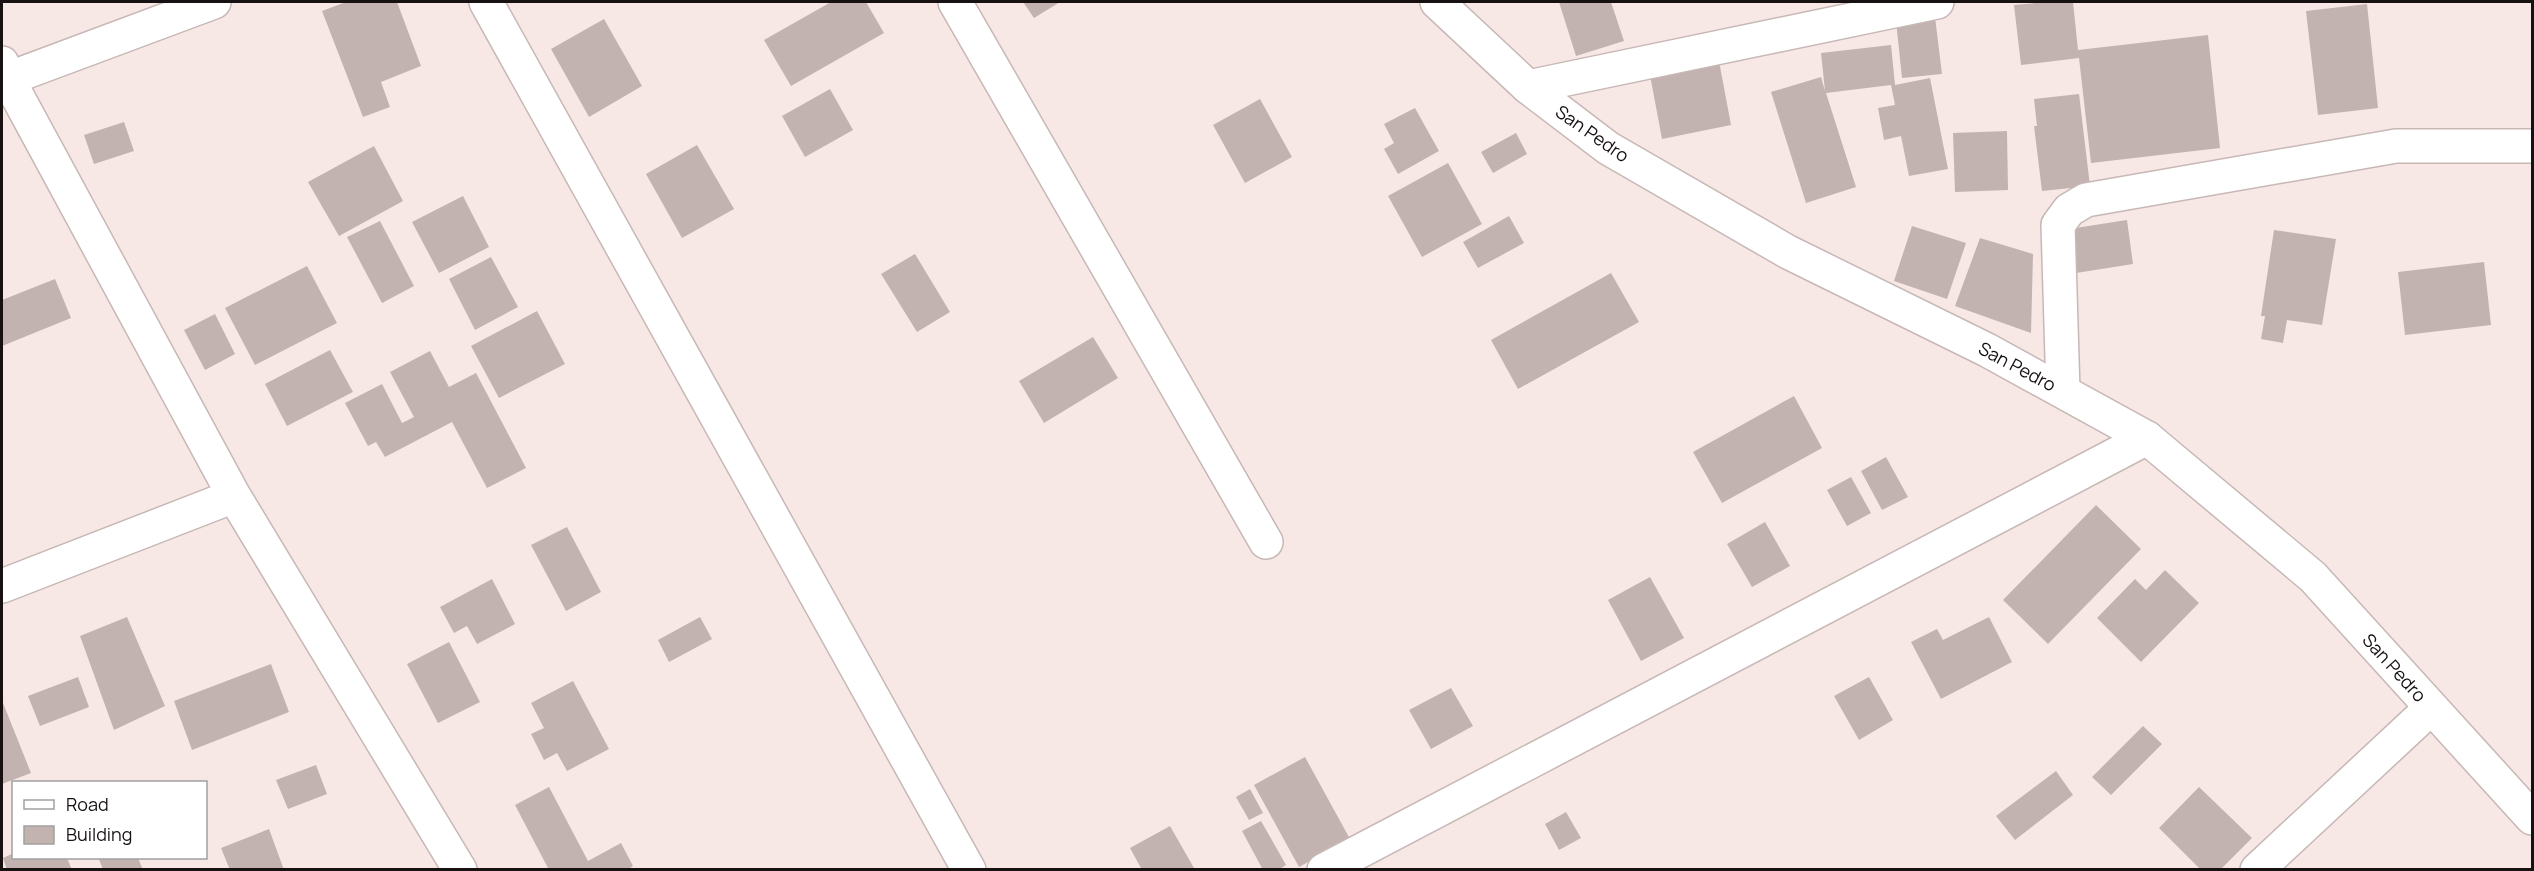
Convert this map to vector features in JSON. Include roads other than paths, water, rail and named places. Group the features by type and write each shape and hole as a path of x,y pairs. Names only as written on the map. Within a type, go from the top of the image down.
{"street":[{"path":"214,2 4,74 234,496 460,870"},
{"path":"486,2 969,870"},
{"path":"955,2 1266,542"},
{"name":"San Pedro","path":"1437,2 1528,87 1608,148 1778,246 1987,350 2147,438 2313,577 2431,708 2498,777 2532,818"},
{"path":"1528,87 1937,2"},
{"path":"2063,391 2058,225 2069,210 2086,200 2396,146 2532,146"},
{"path":"1324,870 2147,438"},
{"path":"2,586 234,496"},
{"path":"2257,870 2431,708"}]}
